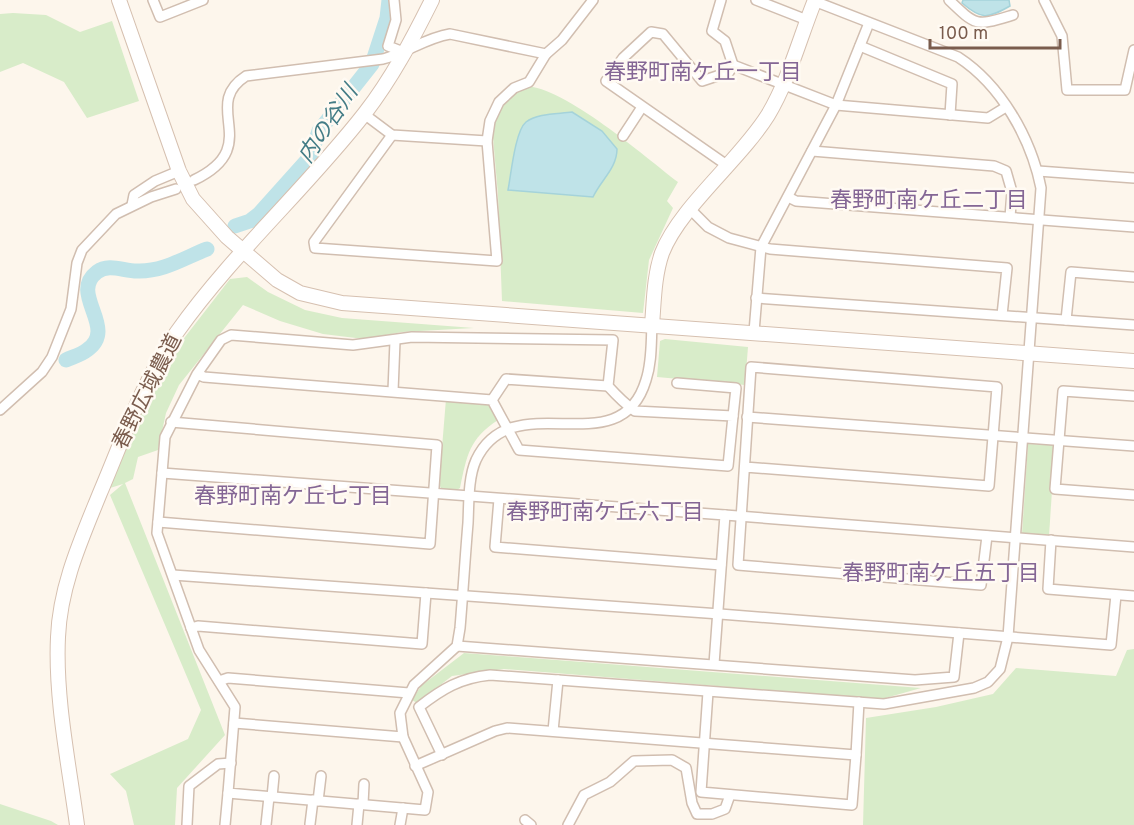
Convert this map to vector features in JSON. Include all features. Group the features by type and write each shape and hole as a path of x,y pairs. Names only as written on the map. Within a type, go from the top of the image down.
{"street":[{"path":"119,0 179,171 204,213 277,280 300,293 319,299 1134,361"},
{"path":"153,0 160,17 203,0"},
{"path":"394,0 396,20 388,46 405,53"},
{"name":"春野広域農道","path":"77,825 58,669 60,614 65,586 73,561 108,475 162,356 178,331 243,251 364,114 405,53 432,0"},
{"path":"393,135 314,242 315,248 497,261 487,141 490,121 499,102 514,88 529,82 546,54 562,40 593,0"},
{"path":"721,0 712,31 725,41 733,65 729,72 702,81 663,34 651,32 623,58 606,81 728,166"},
{"path":"756,0 807,20"},
{"path":"949,0 972,22 985,23 1012,15"},
{"path":"1044,0 1062,36 1067,90 1125,90 1134,50"},
{"path":"228,793 425,810 428,792 403,737 399,712 414,685 457,646 469,497 477,458 491,440 508,428 536,422 594,425 615,418 632,408 646,382 655,283 663,253 674,231 769,113 814,1 958,57 982,75 1006,107 1038,171 1041,188 1008,637 1000,669 988,682 974,688 897,702 859,702 708,692 490,675 470,677 448,685 419,707 442,755"},
{"path":"754,332 761,248 836,105 869,23"},
{"path":"194,180 219,164 228,151 231,139 227,102 236,82 246,76 383,59 405,53 415,45 450,34 546,54"},
{"path":"860,46 952,84 950,115"},
{"path":"733,65 836,105 988,117 1006,107"},
{"path":"623,136 642,107"},
{"path":"364,114 393,135 487,141"},
{"path":"812,151 994,166 1006,171 1012,192 1010,217"},
{"path":"132,205 134,195 155,181 179,171"},
{"path":"1038,171 1134,178"},
{"path":"0,410 42,372 52,357 71,309 77,263 82,250 116,214 132,205 176,189"},
{"path":"788,196 796,201 1134,227"},
{"path":"691,210 708,227 719,233 761,248 1006,268 1002,315"},
{"path":"1066,320 1071,272 1134,277"},
{"path":"756,298 1134,325"},
{"path":"225,825 235,707 199,650 158,533 165,437 196,374 221,340 231,335 353,345 412,338 613,340 608,386"},
{"path":"393,391 395,340"},
{"path":"745,467 989,486 997,387 751,367 738,566 981,585 987,536"},
{"path":"196,374 204,377 492,400"},
{"path":"492,400 506,379 608,386 625,405 635,411 732,416"},
{"path":"492,400 519,450 728,466 736,388 677,383"},
{"path":"1134,396 1063,391 1055,489 1134,495"},
{"path":"747,417 1134,446"},
{"path":"158,522 430,543 437,445 171,422"},
{"path":"162,473 1134,547"},
{"path":"499,499 495,547 721,565"},
{"path":"714,664 720,614 724,515"},
{"path":"1051,540 1048,589 1134,596"},
{"path":"173,575 720,614 1111,645 1116,595"},
{"path":"191,628 198,626 422,644 426,593"},
{"path":"457,646 915,680 954,677 959,633"},
{"path":"219,681 228,678 409,693"},
{"path":"553,731 558,680"},
{"path":"708,692 701,792 852,805 859,702"},
{"path":"234,723 403,737"},
{"path":"416,766 495,731 507,728 856,754"},
{"path":"568,825 584,795 610,782 634,761 672,760 686,768 692,803 697,814 712,814 725,808 730,795"},
{"path":"187,825 189,786 218,764 231,763"},
{"path":"266,825 274,776"},
{"path":"310,824 321,776"},
{"path":"357,825 364,784"},
{"path":"400,825 403,808"}],"green space":[{"path":"0,14 46,15 80,32 112,21 139,101 87,118 64,82 23,63 0,72"},
{"path":"525,86 542,89 582,110 678,182 667,201 673,208 649,260 643,313 502,301 498,195 492,126 505,100"},
{"path":"247,277 268,292 305,310 342,318 474,328 402,332 364,339 323,334 280,321 243,305 179,385 166,413 158,450 138,457 133,479 125,483 225,735 177,788 175,825 134,825 126,791 110,774 188,739 201,710 110,495 123,484 110,488 144,404 171,355 230,279"},
{"path":"665,339 748,347 745,385 657,377 660,341"},
{"path":"446,399 489,403 498,420 475,441 467,457 460,488 455,491 442,490 439,484"},
{"path":"1028,444 1055,445 1049,536 1022,534"},
{"path":"1134,649 1134,825 863,825 866,718 936,707 993,694 1016,668 1116,676 1127,650"},
{"path":"464,653 921,688 882,699 504,669 452,676 417,703 412,700 421,686"},
{"path":"0,804 51,821 58,825 0,825"}],"water":[{"path":"963,0 1009,0 1010,6 985,16 969,9 962,3"},
{"path":"572,112 602,131 617,149 612,168 593,197 508,190 516,144 526,122 542,115"}],"waterway":[{"name":"内の谷川","path":"235,226 250,221 259,214 310,157 319,131 372,64 387,18 389,0"},
{"name":"内の谷川","path":"66,360 85,352 95,341 98,332 97,321 88,290 90,281 97,272 106,268 147,271 173,264 207,249"}],"district":[{"name":"春野町南ケ丘一丁目","path":"703,73"},
{"name":"春野町南ケ丘二丁目","path":"929,201"},
{"name":"春野町南ケ丘七丁目","path":"293,497"},
{"name":"春野町南ケ丘六丁目","path":"605,513"},
{"name":"春野町南ケ丘五丁目","path":"941,574"}]}
